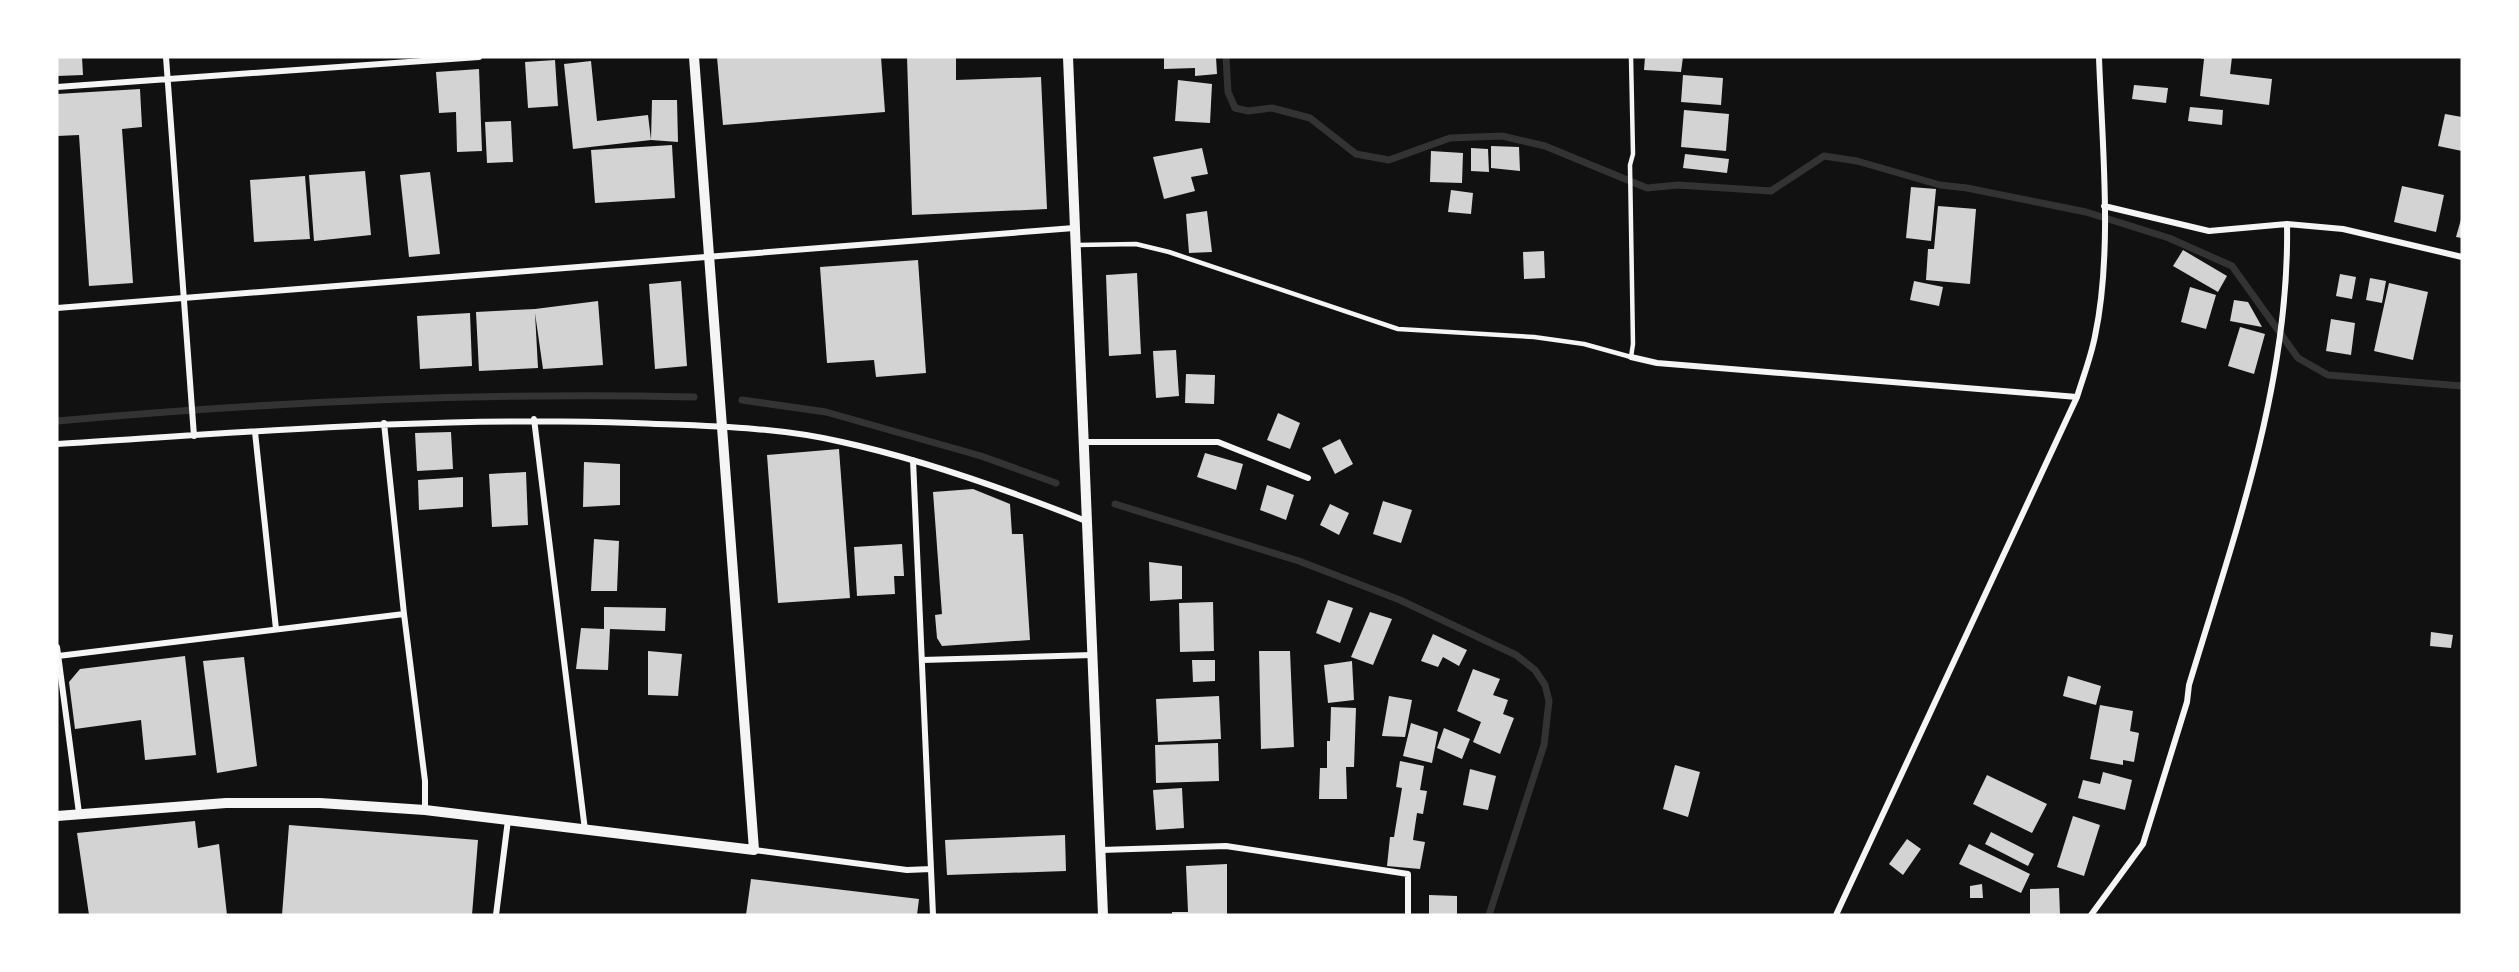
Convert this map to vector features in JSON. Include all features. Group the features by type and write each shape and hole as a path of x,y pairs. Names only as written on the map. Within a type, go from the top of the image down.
{"street":[{"path":"166,57 194,436"},
{"path":"57,87 478,57"},
{"path":"694,57 754,850"},
{"path":"1068,57 1103,915"},
{"path":"1836,915 2077,397 2095,336 2101,288 2104,206 2099,57"},
{"path":"2104,206 2210,231 2287,224 2343,229 2462,257"},
{"path":"2091,915 2143,844 2187,702 2189,686 2247,493 2266,414 2283,317 2287,224"},
{"path":"57,308 1074,228"},
{"path":"1631,357 1657,363 2077,397"},
{"path":"57,444 384,423 534,419 721,426 840,441 913,460 1086,521"},
{"path":"534,419 585,831"},
{"path":"384,423 404,614 425,781 425,810"},
{"path":"255,432 276,630"},
{"path":"1083,442 1218,442 1308,478"},
{"path":"913,460 933,915"},
{"path":"58,656 404,614"},
{"path":"57,647 79,813"},
{"path":"922,660 1092,655"},
{"path":"57,816 226,803 320,803 425,810 907,870 931,869"},
{"path":"496,915 508,820"},
{"path":"1101,850 1226,846 1408,874 1408,915"}],"lane":[{"path":"1076,245 1136,244 1169,252 1398,329 1534,337 1584,344 1631,357 1633,344 1631,57"}],"building":[{"path":"57,57 82,57 83,75 57,76"},
{"path":"717,57 881,57 885,112 723,125"},
{"path":"907,57 956,57 956,80 1041,77 1047,209 912,215"},
{"path":"1164,57 1216,57 1217,74 1195,76 1195,68 1164,69"},
{"path":"1645,57 1683,57 1681,72 1644,70"},
{"path":"2196,57 2232,57 2230,74 2272,79 2269,105 2200,96 2204,59"},
{"path":"555,60 558,106 528,108 525,62"},
{"path":"591,61 597,121 648,115 651,140 573,149 564,64"},
{"path":"479,69 482,151 457,152 456,112 439,113 436,72"},
{"path":"1683,75 1723,78 1721,105 1681,102"},
{"path":"1178,80 1212,84 1210,123 1175,121"},
{"path":"2134,85 2168,88 2166,103 2132,99"},
{"path":"140,89 142,127 122,129 133,283 89,286 79,135 57,136 57,94"},
{"path":"652,100 677,100 678,142 651,140"},
{"path":"2190,107 2223,110 2222,125 2188,121"},
{"path":"1684,110 1729,114 1726,151 1681,147"},
{"path":"2445,114 2462,117 2462,151 2438,146"},
{"path":"511,121 513,162 487,163 485,122"},
{"path":"672,145 675,198 595,203 591,150"},
{"path":"1491,146 1519,147 1520,171 1491,168"},
{"path":"1202,148 1208,174 1191,177 1195,191 1164,199 1153,157"},
{"path":"1471,148 1488,149 1489,172 1471,171"},
{"path":"1431,151 1463,153 1462,183 1430,182"},
{"path":"1685,154 1729,159 1727,173 1683,168"},
{"path":"365,171 371,235 314,241 309,175"},
{"path":"430,172 440,254 409,257 400,175"},
{"path":"305,176 310,239 254,242 250,180"},
{"path":"2402,186 2444,195 2436,232 2394,222"},
{"path":"1911,187 1936,189 1931,241 1906,238"},
{"path":"1451,190 1473,193 1471,214 1448,212"},
{"path":"1938,206 1976,209 1970,284 1926,280 1928,249 1934,249"},
{"path":"1207,211 1212,252 1189,253 1186,214"},
{"path":"2462,216 2462,238 2456,237"},
{"path":"2183,250 2227,276 2218,292 2173,266"},
{"path":"1544,251 1545,278 1524,279 1523,252"},
{"path":"918,260 926,373 876,377 874,360 827,363 820,267"},
{"path":"1137,273 1141,354 1109,356 1106,275"},
{"path":"2340,274 2356,277 2352,299 2336,296"},
{"path":"2370,278 2386,281 2382,303 2366,300"},
{"path":"681,281 687,366 655,369 649,284"},
{"path":"1914,281 1943,287 1939,306 1910,300"},
{"path":"2389,283 2428,292 2413,360 2374,351"},
{"path":"2190,287 2216,295 2206,329 2181,322"},
{"path":"2234,300 2248,302 2262,327 2230,321"},
{"path":"598,301 603,365 543,369 535,313 538,368 479,371 476,312 535,309"},
{"path":"470,313 472,366 420,369 417,316"},
{"path":"2331,319 2355,323 2351,355 2326,351"},
{"path":"2240,327 2265,334 2254,374 2228,366"},
{"path":"1176,350 1179,396 1156,398 1153,351"},
{"path":"1186,374 1215,375 1214,404 1185,403"},
{"path":"1278,413 1300,423 1290,449 1267,440"},
{"path":"451,432 453,469 417,471 415,433"},
{"path":"1340,439 1353,464 1335,474 1322,448"},
{"path":"839,449 850,598 778,603 767,455"},
{"path":"1205,453 1243,464 1236,490 1197,477"},
{"path":"584,462 620,464 620,505 583,507"},
{"path":"526,472 528,525 492,527 489,474"},
{"path":"463,477 463,507 419,510 418,480"},
{"path":"1267,485 1294,495 1286,520 1260,510"},
{"path":"973,489 1010,504 1012,534 1023,534 1030,640 942,646 937,638 935,615 942,614 933,492"},
{"path":"1383,501 1412,510 1401,543 1373,534"},
{"path":"1330,504 1349,513 1339,535 1320,525"},
{"path":"594,539 619,541 617,591 591,591"},
{"path":"902,544 904,576 894,576 895,594 857,596 854,547"},
{"path":"1149,562 1182,566 1182,599 1150,601"},
{"path":"1328,600 1353,608 1340,643 1316,633"},
{"path":"1213,602 1214,651 1180,652 1179,603"},
{"path":"604,607 666,608 665,631 610,629 608,670 576,669 581,628 604,629"},
{"path":"1370,612 1392,619 1373,665 1351,657"},
{"path":"2431,632 2453,635 2451,648 2430,646"},
{"path":"1433,634 1467,650 1459,666 1443,657 1438,667 1421,661"},
{"path":"648,651 682,654 678,696 648,695"},
{"path":"1259,651 1290,651 1294,747 1261,749"},
{"path":"185,656 196,755 145,760 141,720 75,729 69,682 80,669"},
{"path":"244,657 257,766 217,773 203,661"},
{"path":"1192,660 1215,660 1215,681 1193,682"},
{"path":"1352,661 1354,700 1328,703 1324,665"},
{"path":"1473,669 1500,679 1493,695 1508,700 1503,714 1514,718 1500,754 1473,742 1481,722 1457,711"},
{"path":"2068,676 2101,686 2096,705 2063,696"},
{"path":"1219,696 1221,739 1158,742 1156,699"},
{"path":"1389,696 1412,700 1405,737 1382,736"},
{"path":"2100,705 2133,711 2130,731 2139,733 2134,762 2123,760 2123,765 2090,759"},
{"path":"1331,707 1356,708 1354,767 1346,767 1347,799 1319,799 1320,768 1327,768"},
{"path":"1411,723 1438,732 1432,763 1403,756"},
{"path":"1444,728 1470,739 1462,759 1437,748"},
{"path":"1218,743 1219,781 1156,783 1155,745"},
{"path":"1400,761 1424,766 1420,790 1427,791 1423,814 1417,813 1413,840 1425,842 1420,869 1387,866 1390,837 1394,837 1402,788 1396,787"},
{"path":"1675,765 1700,772 1688,817 1663,809"},
{"path":"1470,769 1496,776 1488,810 1463,805"},
{"path":"2103,772 2132,780 2125,810 2078,798 2083,780 2100,784"},
{"path":"1987,775 2047,804 2032,833 1973,804"},
{"path":"1182,788 1184,828 1156,830 1153,790"},
{"path":"2073,816 2100,825 2084,876 2057,867"},
{"path":"195,821 198,848 219,844 227,915 89,915 77,833"},
{"path":"289,825 478,840 472,915 282,915"},
{"path":"1991,832 2034,854 2028,866 1985,844"},
{"path":"1065,835 1066,871 947,875 945,840"},
{"path":"1907,839 1921,849 1903,875 1889,864"},
{"path":"1969,844 2030,874 2021,893 1959,864"},
{"path":"1227,864 1227,915 1172,915 1172,912 1188,912 1186,866"},
{"path":"751,879 919,899 917,915 746,915"},
{"path":"1982,884 1983,898 1970,898 1970,886"},
{"path":"2059,888 2060,915 2030,915 2030,889"},
{"path":"1429,895 1457,896 1457,915 1429,915"}],"waterway":[{"path":"1226,57 1228,92 1235,108 1248,111 1272,108 1310,118 1356,154 1389,160 1450,138 1502,136 1545,146 1647,188 1678,185 1771,191 1824,156 1857,161 1940,185 1967,188 2086,212 2169,238 2232,266 2298,358 2328,375 2462,386"},
{"path":"57,421 375,400 535,396 694,397"},
{"path":"742,400 826,412 981,456 1056,483"},
{"path":"1115,504 1299,561 1400,600 1516,655 1535,670 1545,685 1549,701 1544,745 1489,915"}]}
